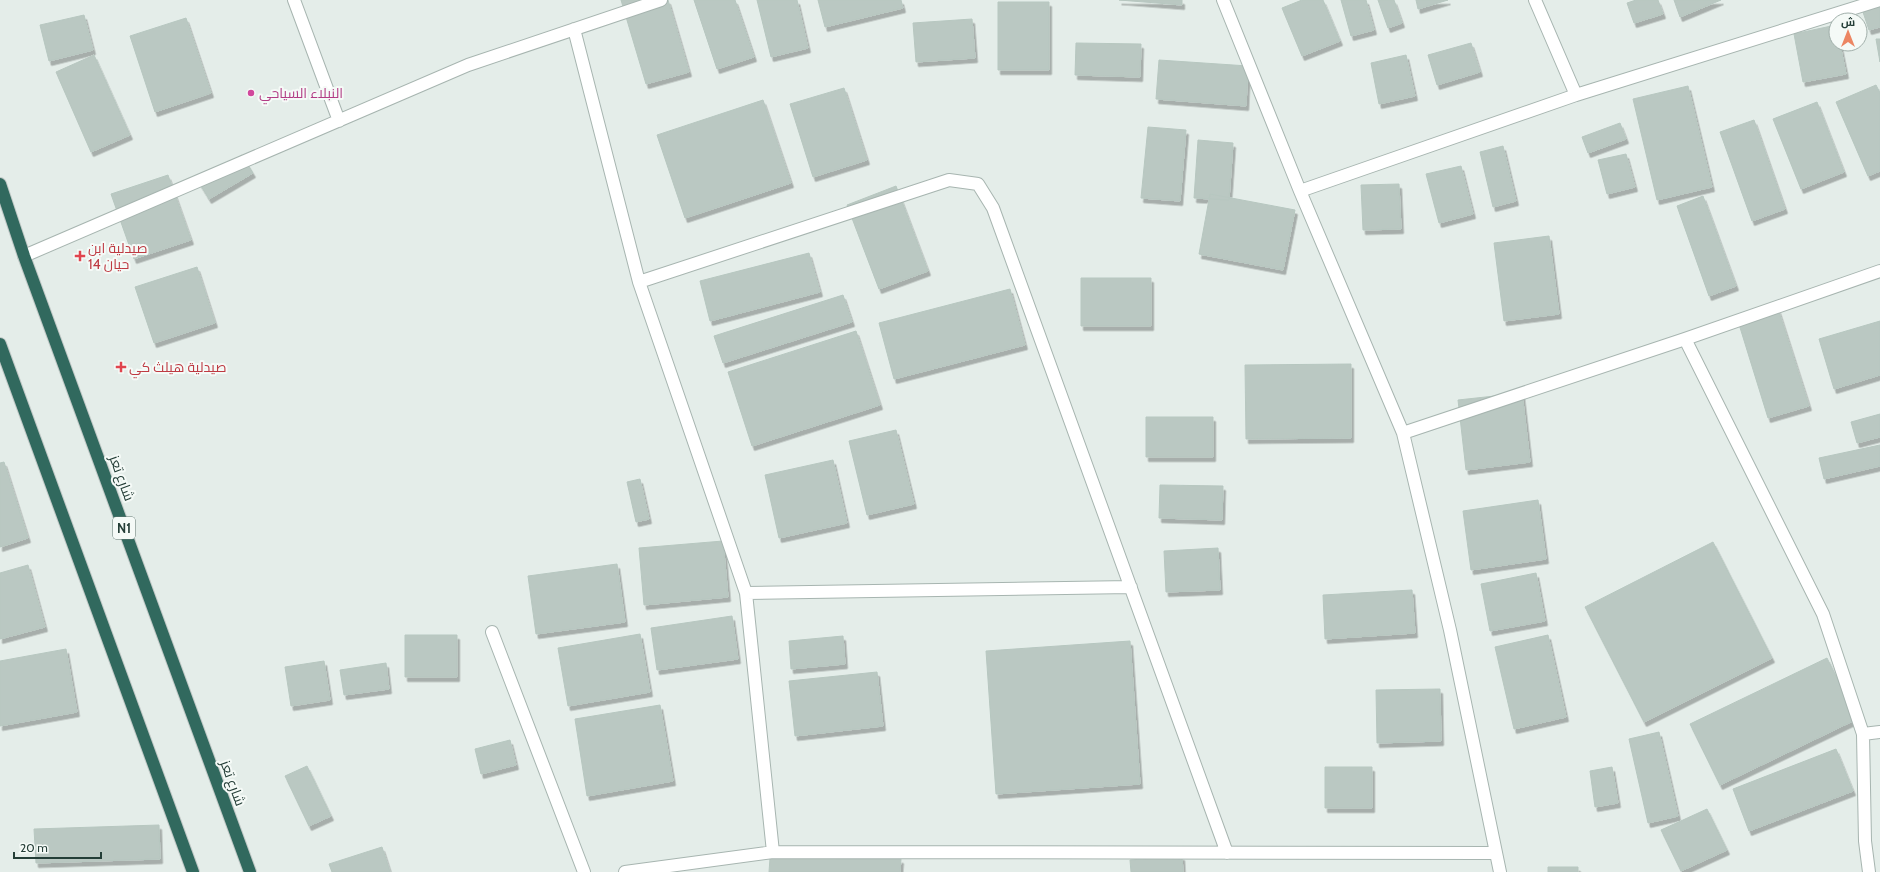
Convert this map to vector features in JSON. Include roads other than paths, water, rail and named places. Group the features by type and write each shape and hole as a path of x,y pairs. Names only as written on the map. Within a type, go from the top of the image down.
{"highway":[{"name":"شارع تعز","path":"0,184 24,256 250,872"},
{"path":"0,344 193,872"}],"street":[{"path":"294,0 339,121"},
{"path":"24,256 468,66 661,0"},
{"path":"1223,0 1300,191 1403,433 1450,630 1500,872"},
{"path":"1535,0 1576,94"},
{"path":"1300,191 1576,94 1880,0"},
{"path":"574,29 638,282 746,593 773,852"},
{"path":"638,282 949,180 978,184 993,208 1227,853"},
{"path":"1403,433 1685,339 1880,271"},
{"path":"1685,339 1823,614 1863,734 1865,842 1869,872"},
{"path":"746,593 1131,586"},
{"path":"492,632 584,872"},
{"path":"1863,734 1880,732"},
{"path":"625,872 773,852 1495,853"}],"place":[{"name":"النبلاء السياحي","path":"251,93"},
{"name":"صيدلية ابن حيان 14","path":"80,256"},
{"name":"صيدلية هيلث كي","path":"121,367"}]}
